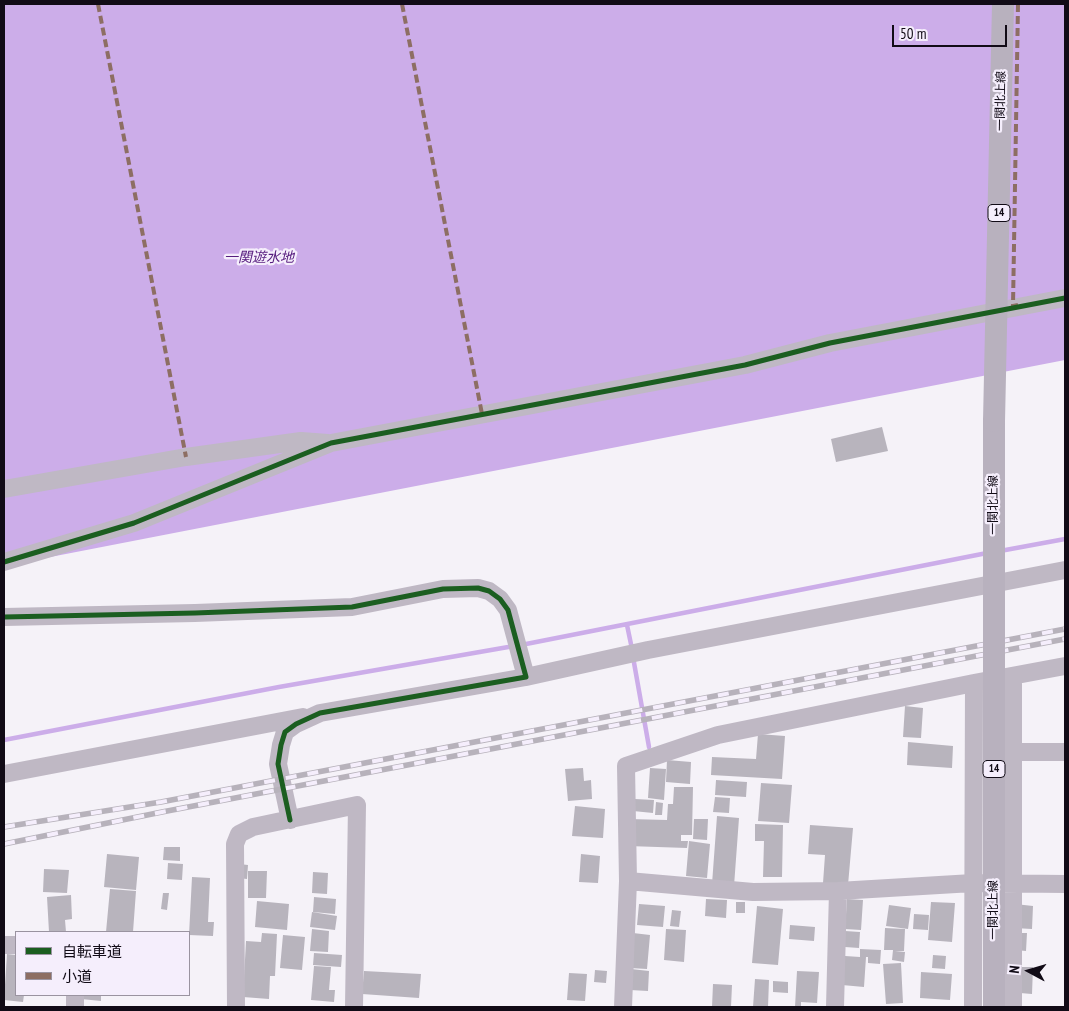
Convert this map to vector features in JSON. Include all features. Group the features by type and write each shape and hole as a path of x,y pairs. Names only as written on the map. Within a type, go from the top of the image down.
{"main road":[{"name":"一関北上線","path":"994,1007 994,421 1003,4"}],"street":[{"path":"4,562 134,523 331,443 745,365 830,343 1065,298"},
{"path":"4,489 186,457 301,441 331,443"},
{"path":"4,774 320,713 524,669 615,657 1065,570"},
{"path":"4,617 352,607 443,589 478,588 489,591 500,599 508,610 524,669"},
{"path":"623,1007 628,880 626,766 718,735 1065,666"},
{"path":"1013,1007 1014,676"},
{"path":"973,1007 974,683"},
{"path":"290,820 278,764 280,745 286,732 296,724 320,713"},
{"path":"1013,752 1065,752"},
{"path":"236,1007 235,844 239,834 253,827 357,805 354,1007"},
{"path":"628,880 753,892 838,891 973,883 1065,884"},
{"path":"835,1007 838,891"}],"water":[{"name":"一関遊水地","path":"4,4 1065,4 1065,360 4,566"}],"building":[{"path":"882,427 888,451 836,462 831,439"},
{"path":"905,706 923,708 921,738 903,737"},
{"path":"758,734 785,736 782,779 711,775 712,757 756,759"},
{"path":"908,742 953,746 952,768 907,765"},
{"path":"667,760 691,762 690,784 666,782"},
{"path":"583,768 584,781 591,780 592,799 568,801 565,769"},
{"path":"650,768 666,769 664,800 648,798"},
{"path":"716,780 747,782 746,797 715,795"},
{"path":"761,783 792,785 789,823 758,821"},
{"path":"674,787 693,787 692,835 681,835 681,841 688,841 687,848 628,846 629,819 667,820 668,804 673,804"},
{"path":"715,797 730,798 729,813 713,812"},
{"path":"635,799 654,800 653,813 633,811"},
{"path":"656,802 663,803 662,815 655,815"},
{"path":"575,806 605,809 603,838 572,836"},
{"path":"717,816 739,818 734,886 712,884"},
{"path":"694,819 708,819 707,840 693,839"},
{"path":"755,824 783,825 782,877 763,877 764,841 755,841"},
{"path":"810,825 853,828 848,885 823,883 825,855 808,854"},
{"path":"689,841 710,844 707,878 686,876"},
{"path":"164,847 180,847 180,861 163,860"},
{"path":"107,854 139,857 136,890 104,887"},
{"path":"581,854 600,856 598,883 579,882"},
{"path":"168,863 183,864 182,880 167,879"},
{"path":"239,864 248,865 247,879 238,878"},
{"path":"44,869 69,870 67,893 43,892"},
{"path":"248,871 267,871 266,898 248,898"},
{"path":"313,872 328,873 327,894 312,893"},
{"path":"192,877 210,878 208,922 214,922 213,936 190,935"},
{"path":"110,889 136,891 133,931 106,931"},
{"path":"163,893 169,893 167,910 161,909"},
{"path":"71,895 72,919 65,920 66,931 49,931 47,897"},
{"path":"314,897 336,899 335,914 313,912"},
{"path":"706,899 727,900 726,918 705,916"},
{"path":"847,899 863,900 861,930 845,929"},
{"path":"257,901 289,904 287,930 255,927"},
{"path":"736,902 745,902 745,913 736,913"},
{"path":"931,902 955,903 952,942 928,940"},
{"path":"639,904 665,906 663,927 637,925"},
{"path":"1015,904 1033,906 1032,929 1014,928"},
{"path":"889,905 911,908 908,929 886,926"},
{"path":"757,906 783,909 778,965 752,963"},
{"path":"672,910 681,911 679,927 670,926"},
{"path":"312,912 337,916 335,930 310,927"},
{"path":"914,914 929,915 928,930 913,929"},
{"path":"790,925 815,927 814,941 789,939"},
{"path":"885,928 905,929 904,951 895,951 905,952 904,962 892,960 893,950 884,950"},
{"path":"312,929 329,931 328,952 310,951"},
{"path":"666,929 686,930 684,962 664,960"},
{"path":"845,931 860,932 859,948 845,947"},
{"path":"262,933 277,934 275,976 270,976 269,999 243,997 246,941 261,942"},
{"path":"633,933 650,935 647,969 630,968"},
{"path":"1016,933 1027,933 1026,951 1015,950"},
{"path":"283,935 305,937 302,970 280,968"},
{"path":"860,949 881,950 880,964 868,963 868,957 866,957 864,987 842,985 845,956 860,957"},
{"path":"314,953 342,955 341,967 313,965"},
{"path":"7,954 15,955 15,996 24,996 23,1002 4,1000"},
{"path":"933,955 946,956 945,969 932,968"},
{"path":"901,963 903,1003 886,1004 883,964"},
{"path":"314,966 331,967 329,990 335,990 334,1002 311,1000"},
{"path":"1021,967 1033,967 1032,994 1020,993"},
{"path":"631,969 649,971 648,991 630,990"},
{"path":"595,970 607,971 606,983 594,982"},
{"path":"364,971 421,974 419,998 362,994"},
{"path":"797,971 819,972 817,1003 801,1002 801,1007 795,1007"},
{"path":"921,972 952,974 950,1000 920,998"},
{"path":"569,973 587,974 585,1001 567,1000"},
{"path":"755,979 769,980 768,1007 753,1007"},
{"path":"773,981 788,982 788,993 773,992"},
{"path":"713,984 732,985 731,1007 712,1007"},
{"path":"81,996 101,996 101,1001 81,999"}],"waterway":[{"path":"1000,551 1065,539"},
{"path":"521,645 987,553"},
{"path":"627,625 632,649"},
{"path":"4,740 279,687 514,646"},
{"path":"633,657 649,747"}],"railway":[{"path":"4,827 161,802 1065,629"},
{"path":"4,844 1065,639"}],"marked path":[{"path":"98,4 186,457"},
{"path":"402,4 482,414"},
{"path":"1018,4 1013,306 1018,305"}],"cycle path":[{"path":"4,562 134,523 331,443 745,365 830,343 1065,298"},
{"path":"4,617 352,607 443,589 478,588 489,591 500,599 508,610 526,677 320,713 296,724 285,732 278,764 290,820"}]}
